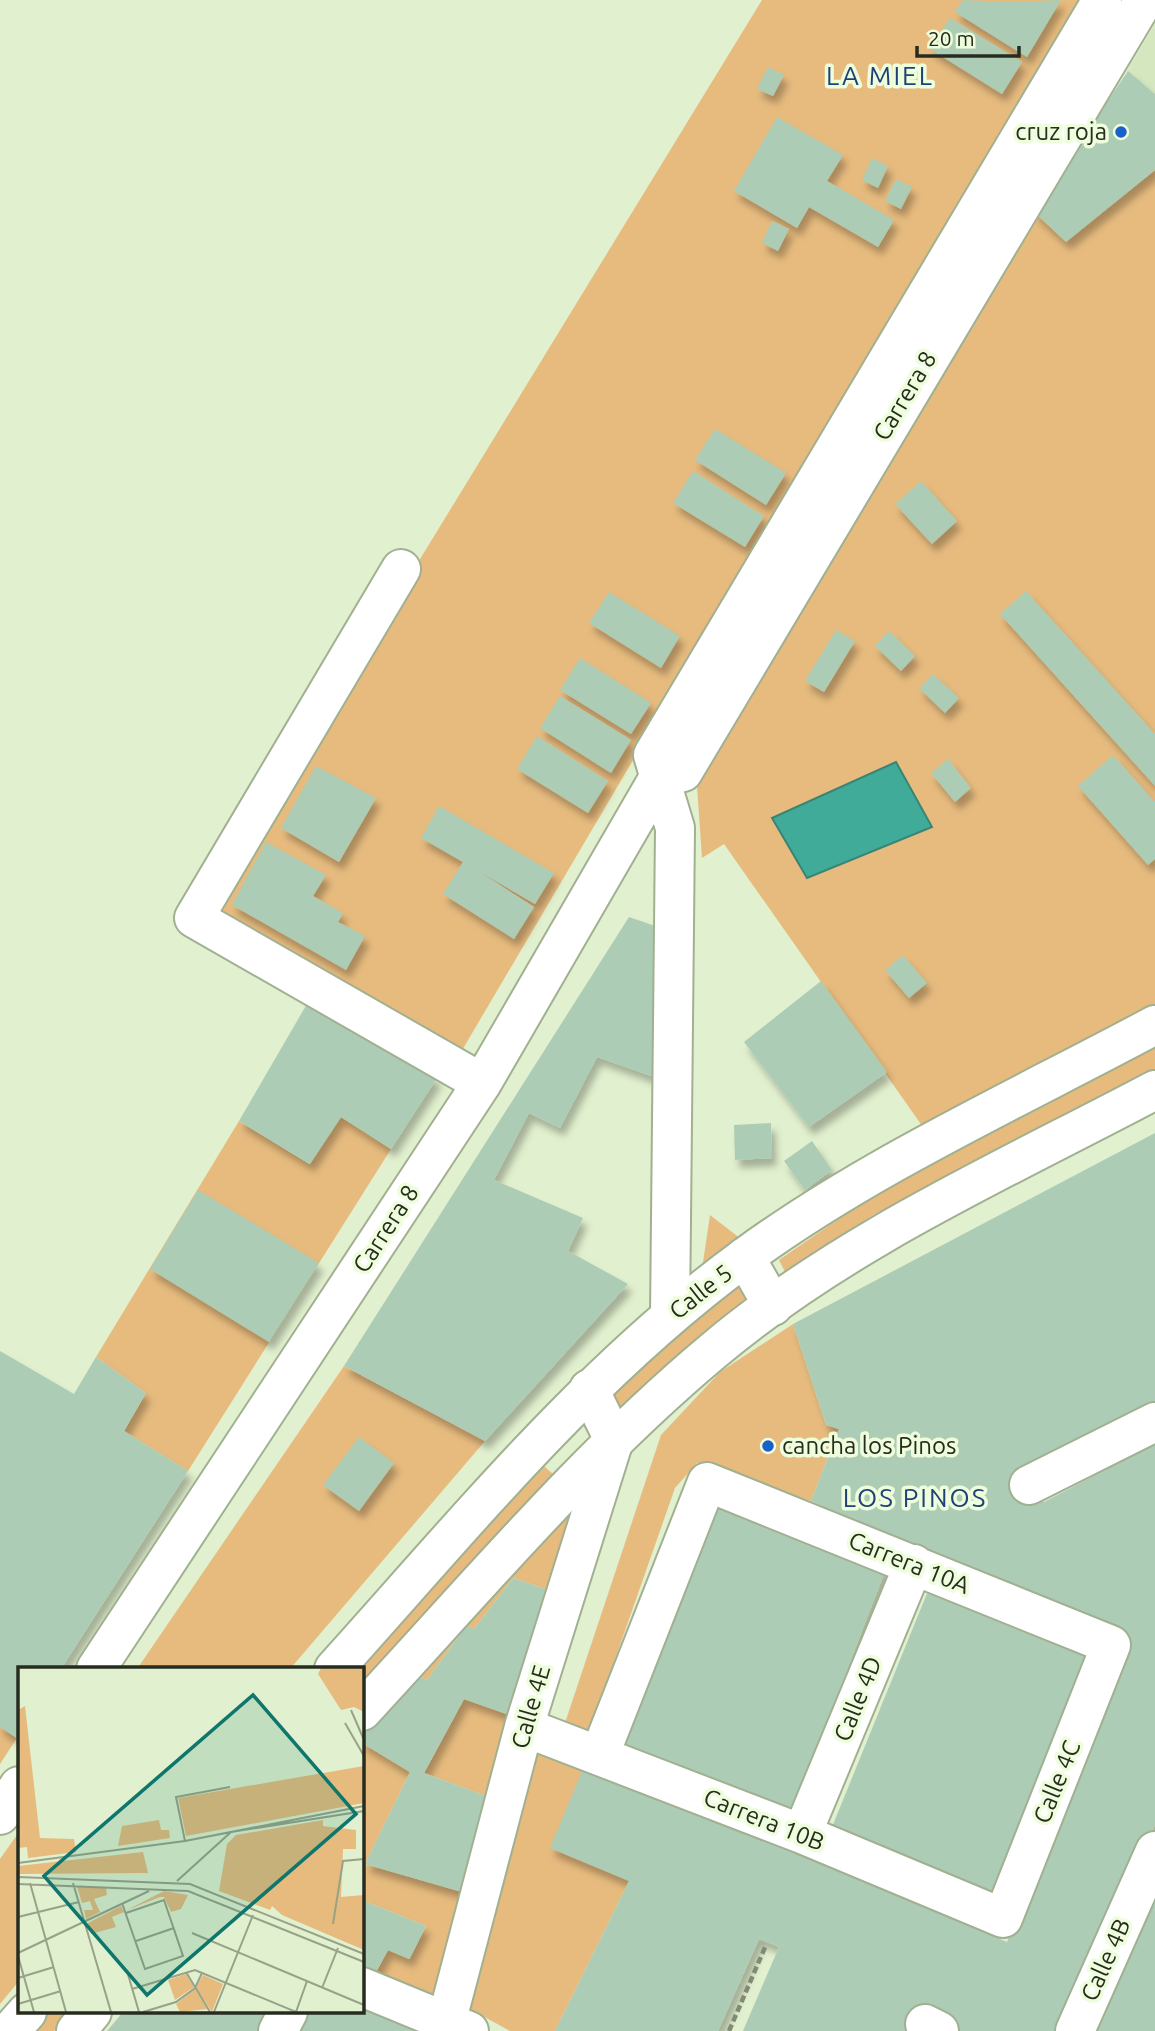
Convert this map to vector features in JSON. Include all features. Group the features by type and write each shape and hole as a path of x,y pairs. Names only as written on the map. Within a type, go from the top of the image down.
{"street":[{"name":"Carrera 8","path":"97,1667 482,1083 658,779 653,755 1102,0"},
{"name":"Carrera 8","path":"658,779 683,772 1144,0"},
{"path":"401,569 194,918 482,1083"},
{"path":"658,779 675,828 670,1316"},
{"name":"Calle 5","path":"336,1667 589,1389 670,1316 745,1257 830,1199 1155,1025"},
{"path":"364,1709 614,1440 714,1350 857,1247 1155,1090"},
{"path":"745,1257 773,1306"},
{"path":"589,1389 614,1440"},
{"path":"1028,1485 1155,1422"},
{"name":"Calle 4E","path":"453,2027 524,1727 614,1440"},
{"name":"Carrera 10A","path":"600,1754 706,1482 1111,1646"},
{"name":"Calle 4D","path":"802,1834 914,1564"},
{"name":"Calle 4C","path":"1003,1918 1111,1646"},
{"name":"Carrera 10B","path":"524,1727 600,1754 802,1834 1003,1918"},
{"path":"0,1815 18,1788"},
{"name":"Calle 4B","path":"1074,2031 1155,1851"},
{"path":"364,1988 453,2027"},
{"path":"10,2031 25,2014"},
{"path":"76,2031 90,2014"},
{"path":"278,2031 287,2014"}],"path":[{"path":"729,2031 766,1945"}],"shaded area":[{"path":"762,0 1081,0 461,1052 214,911 417,564"},
{"path":"1155,24 1155,94 1127,71"},
{"path":"1155,170 1155,1006 925,1130 724,844 702,858 696,772 1033,211 1066,241"},
{"path":"1155,1045 1155,1070 873,1215 786,1274 779,1260 863,1202"},
{"path":"341,1117 391,1149 188,1471 124,1431 146,1393 96,1357 239,1121 309,1164"},
{"path":"710,1215 741,1239 702,1269"},
{"path":"736,1283 746,1300 620,1410 608,1396"},
{"path":"793,1324 826,1425 839,1429 811,1501 697,1463 675,1488 587,1739 563,1729 661,1435 720,1372"},
{"path":"344,1366 485,1441 292,1667 138,1667"},
{"path":"535,1458 554,1475 364,1684 364,1667 346,1667"},
{"path":"590,1491 557,1593 513,1578 474,1629 466,1626 427,1680 415,1674"},
{"path":"464,1699 515,1717 494,1799 424,1773"},
{"path":"0,1727 17,1738 0,1764"},
{"path":"364,1744 410,1772 365,1864 469,1894 439,2004 375,1974 388,1950 410,1959 426,1926 364,1901"},
{"path":"535,1745 585,1764 629,1881 555,2031 510,2031 470,2009"},
{"path":"18,1833 18,1982 0,2004 0,1859"},
{"path":"46,2014 68,2014 54,2031 32,2031"}],"water":[{"path":"896,762 932,827 807,878 772,818"}],"building":[{"path":"963,0 1061,0 1027,57 955,12"},
{"path":"950,18 1022,62 1002,94 930,49"},
{"path":"768,67 784,75 773,96 757,89"},
{"name":"cruz roja","path":"1128,71 1155,94 1155,170 1066,242 1033,211"},
{"path":"777,117 843,155 827,181 894,220 878,247 809,207 797,228 734,191"},
{"path":"872,158 888,166 878,188 862,180"},
{"path":"896,179 912,187 901,209 885,201"},
{"path":"772,221 789,229 778,251 762,243"},
{"path":"715,429 786,473 766,505 695,460"},
{"path":"693,471 764,516 745,547 673,503"},
{"path":"921,481 957,521 932,544 895,504"},
{"path":"1026,591 1155,734 1155,786 1000,614"},
{"path":"609,592 680,636 661,668 589,623"},
{"path":"836,630 855,641 824,692 805,681"},
{"path":"889,631 915,656 901,671 875,646"},
{"path":"580,658 651,703 631,734 560,690"},
{"path":"933,674 959,698 945,713 919,688"},
{"path":"560,696 631,740 611,773 540,728"},
{"path":"537,736 608,781 588,813 517,769"},
{"path":"1113,755 1155,802 1155,859 1148,865 1078,786"},
{"path":"948,759 971,788 955,802 931,773"},
{"path":"316,766 376,798 339,862 281,828"},
{"path":"439,806 554,873 535,904 480,872 534,907 514,939 443,894 463,862 421,838"},
{"path":"266,842 326,875 313,896 343,913 338,922 365,936 346,970 232,905"},
{"path":"629,917 664,929 654,1077 597,1057 560,1128 529,1113 494,1180 583,1218 568,1251 628,1284 485,1441 344,1366"},
{"path":"903,955 927,983 909,998 885,970"},
{"path":"821,981 887,1072 809,1127 744,1042"},
{"path":"311,997 437,1078 391,1149 341,1117 310,1164 239,1121"},
{"path":"771,1123 772,1158 735,1160 734,1125"},
{"path":"1155,1133 1155,1409 1006,1486 1044,1502 1155,1444 1155,1825 1057,2031 743,2031 779,1947 759,1939 718,2031 555,2031 629,1881 550,1848 585,1764 1007,1942 1128,1639 811,1501 839,1429 826,1425 793,1324"},
{"path":"812,1141 832,1170 805,1190 784,1161"},
{"path":"198,1190 319,1263 269,1342 150,1269"},
{"path":"0,1351 74,1394 96,1357 146,1393 124,1431 188,1471 62,1667 18,1667 17,1738 0,1727"},
{"path":"359,1437 394,1463 359,1511 323,1485"},
{"path":"722,1499 887,1566 790,1817 622,1745"},
{"path":"513,1578 557,1593 515,1717 464,1699 424,1773 494,1799 469,1894 365,1864 410,1772 364,1744 364,1734 415,1674 427,1680 466,1626 474,1629"},
{"path":"930,1586 1095,1653 998,1904 830,1832"},
{"path":"1155,1885 1155,2031 1089,2031"},
{"path":"364,1901 426,1926 409,1959 388,1950 375,1974 364,1969"},
{"path":"364,2000 437,2031 292,2031 300,2014 364,2014"},
{"path":"121,2014 277,2014 267,2031 107,2031"}],"place":[{"name":"cruz roja","path":"1121,132"},
{"name":"cancha los Pinos","path":"768,1446"}],"district":[{"name":"LA MIEL","path":"880,76"},
{"name":"LOS PINOS","path":"915,1498"}]}
